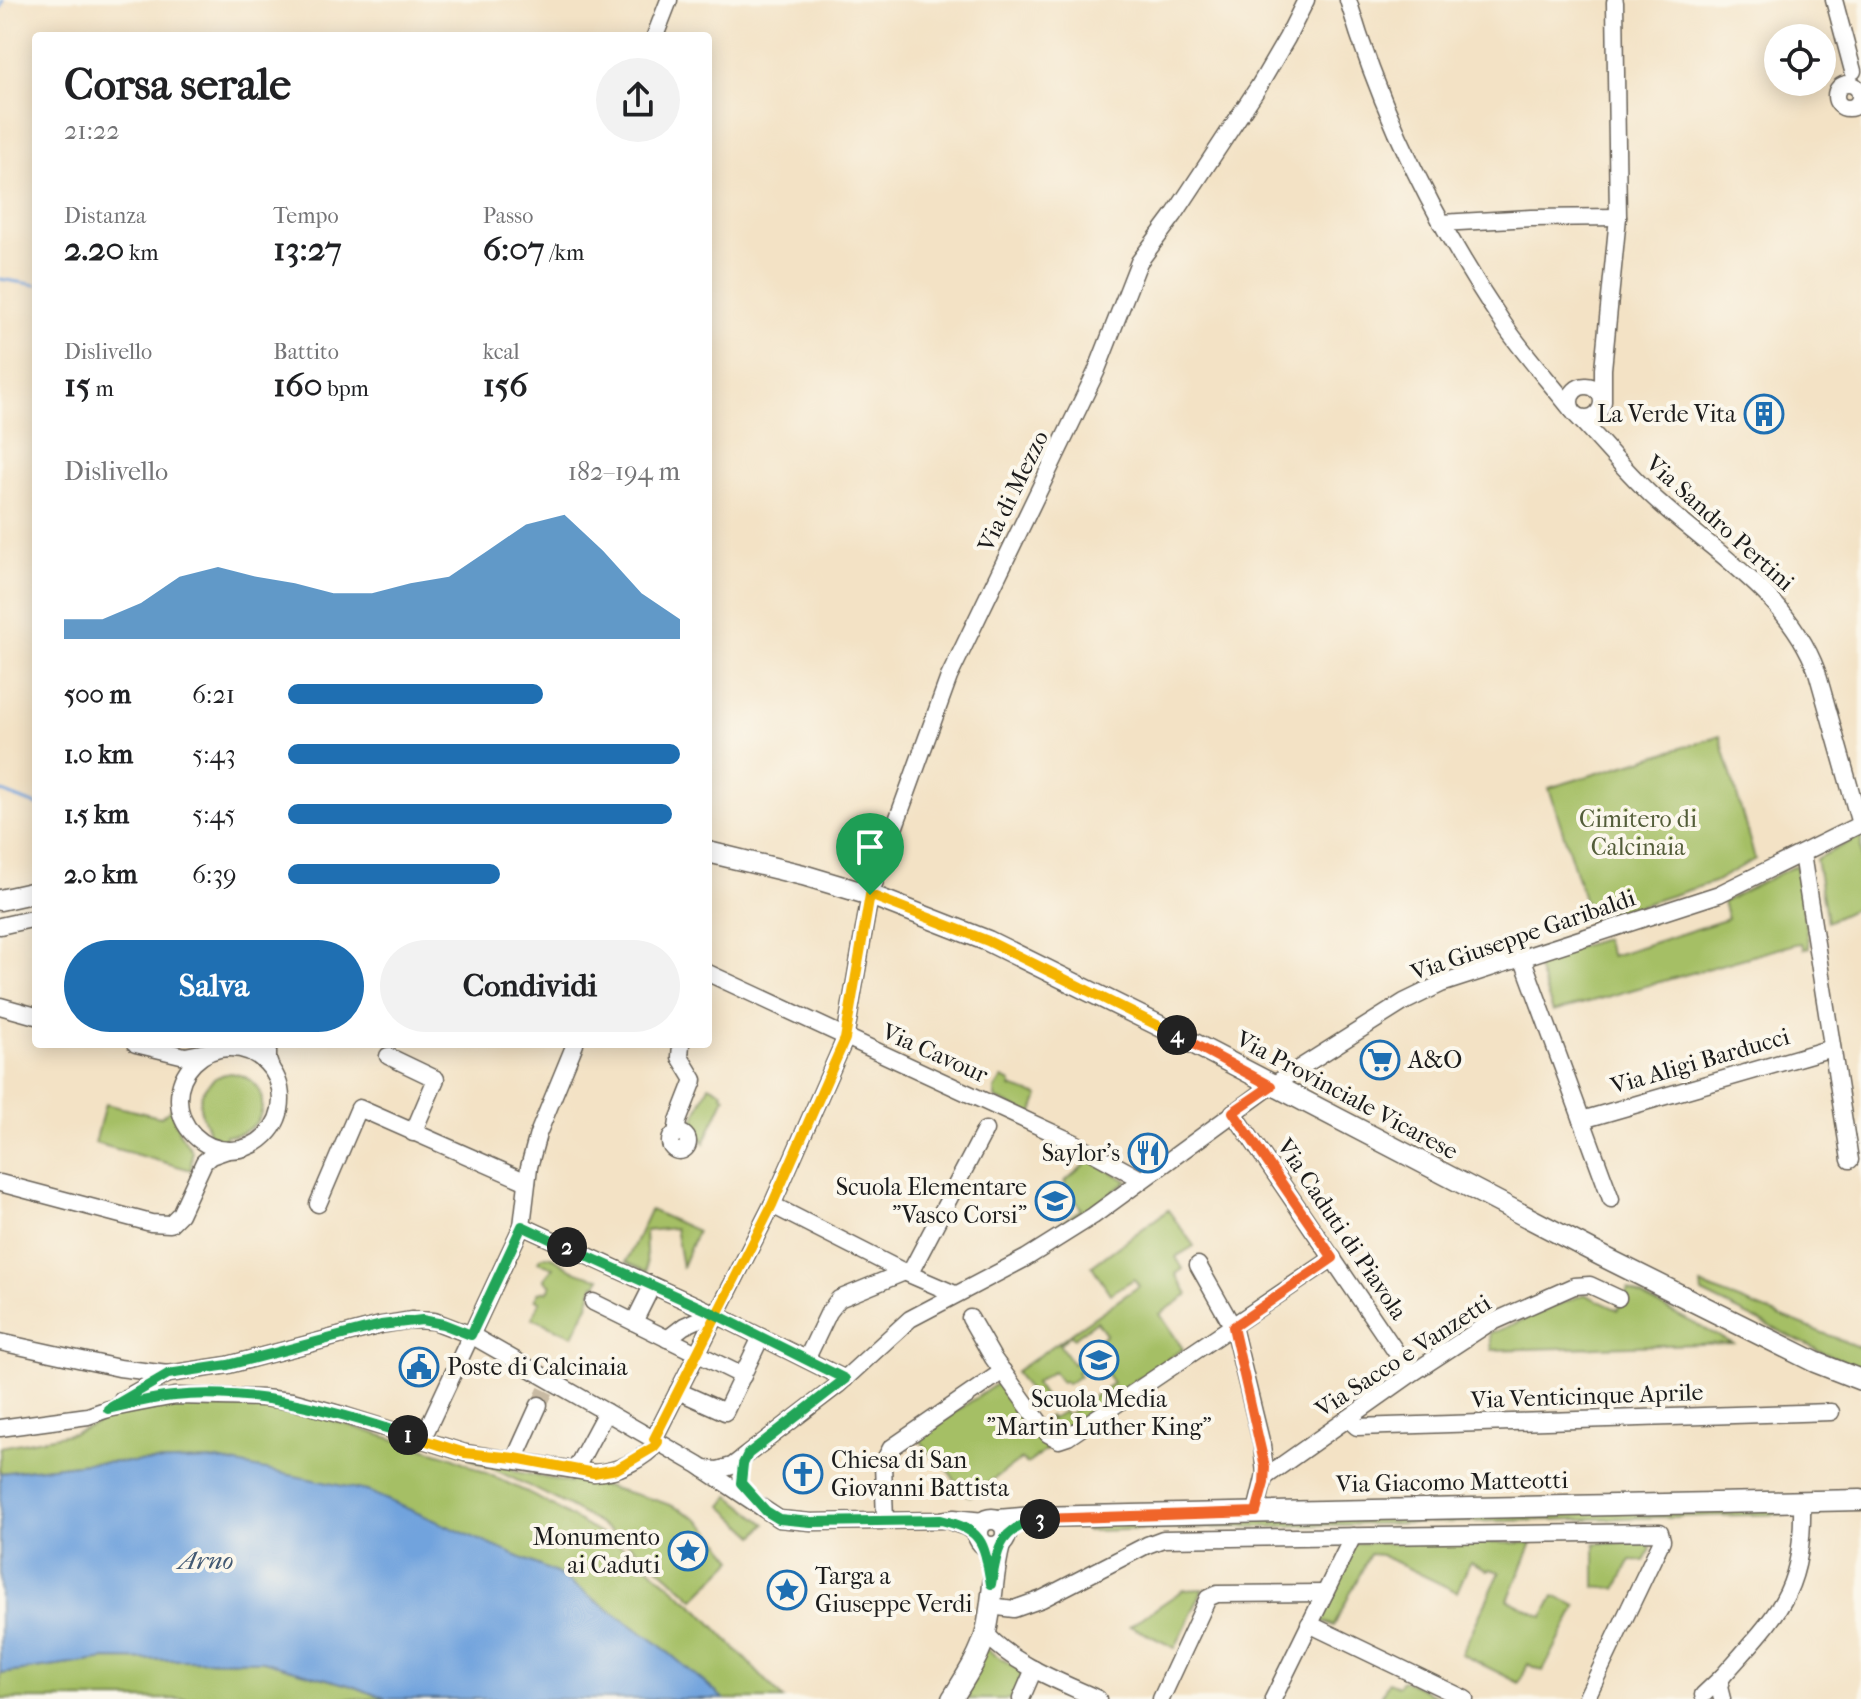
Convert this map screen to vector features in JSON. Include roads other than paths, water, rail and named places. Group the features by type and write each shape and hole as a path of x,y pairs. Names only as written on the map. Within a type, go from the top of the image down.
{"main road":[{"name":"Via Provinciale Vicarese","path":"712,853 870,895 959,928 1023,957 1615,1263 1815,1362 1861,1380"},
{"path":"0,900 32,893"},
{"name":"Via Giacomo Matteotti","path":"992,1533 1032,1517 1861,1500"},
{"path":"952,1699 986,1634 992,1533"}],"street":[{"path":"657,32 669,0"},
{"name":"Via di Mezzo","path":"656,1441 715,1314 772,1205 845,1039 870,895 949,677 1096,372 1139,262 1222,142 1287,38 1306,0"},
{"name":"Via Sandro Pertini","path":"1348,0 1373,75 1405,150 1441,223 1505,326 1574,412 1632,476 1660,504 1751,580 1797,628 1817,672 1860,824"},
{"path":"1834,0 1852,82"},
{"path":"1602,442 1599,428 1603,369 1618,217 1614,1"},
{"path":"1441,223 1618,217"},
{"path":"1553,386 1567,391 1580,387 1592,381 1603,369"},
{"path":"1580,387 1593,387 1602,395 1602,406 1590,418 1574,412 1570,397 1580,387"},
{"name":"Via Giuseppe Garibaldi","path":"704,1469 726,1468 748,1454 845,1379 910,1319 1026,1258 1093,1216 1271,1086 1420,993 1719,894 1860,824"},
{"path":"1802,854 1850,1160"},
{"path":"0,926 32,919"},
{"path":"1522,957 1611,1199"},
{"name":"Via Cavour","path":"712,976 1050,1131 1141,1179"},
{"path":"0,1006 32,1015"},
{"path":"152,1048 185,1056 229,1048"},
{"path":"0,1183 165,1224 177,1219 204,1162 211,1156 256,1143 276,1122 281,1090 268,1060 268,1048"},
{"path":"422,1440 522,1226 527,1182 538,1134 573,1048"},
{"path":"676,1134 694,1080 680,1057 681,1048"},
{"name":"Via Aligi Barducci","path":"1582,1120 1832,1048"},
{"path":"228,1150 210,1146 193,1135 184,1122 179,1106 180,1085 187,1070 198,1059 222,1049 253,1053 271,1068"},
{"path":"388,1056 436,1079 413,1133"},
{"path":"318,1204 359,1108 527,1182"},
{"name":"Via Caduti di Piavola","path":"1233,1112 1411,1374"},
{"path":"807,1358 829,1312 839,1299 912,1269 985,1130"},
{"path":"772,1205 904,1272 955,1294"},
{"path":"522,1226 715,1314 845,1379"},
{"path":"970,1318 1048,1434 1059,1440 1068,1437 1333,1258"},
{"path":"1198,1265 1233,1327 1262,1445 1265,1477 1256,1512"},
{"name":"Via Sacco e Vanzetti","path":"1265,1477 1486,1325 1574,1286 1590,1285 1618,1298"},
{"path":"634,1322 652,1286"},
{"path":"593,1302 743,1376"},
{"path":"667,1339 684,1326 715,1314"},
{"path":"0,1342 130,1370 168,1374 228,1365 396,1322 434,1321 471,1335 545,1392 606,1412 785,1521 941,1520 992,1533"},
{"path":"678,1391 725,1412 761,1337"},
{"path":"885,1521 883,1463 891,1448 1003,1371"},
{"path":"108,1409 168,1374"},
{"path":"515,1458 545,1392"},
{"path":"0,1428 88,1416 175,1396 277,1400 346,1416 465,1453 515,1458 594,1473 617,1469 643,1456 656,1441"},
{"path":"575,1470 606,1412"},
{"name":"Via Venticinque Aprile","path":"1348,1419 1357,1427 1831,1412"},
{"path":"748,1454 743,1464 741,1483 766,1511"},
{"path":"1709,1698 1789,1592 1801,1557 1802,1501"},
{"path":"990,1606 1014,1609 1042,1599 1163,1539 1653,1531 1662,1535 1659,1548 1586,1699"},
{"path":"1273,1699 1353,1536"},
{"path":"1161,1699 1208,1598 1217,1594 1325,1593"},
{"path":"1309,1624 1465,1699"},
{"path":"986,1634 1003,1650 1034,1669 1098,1699"},
{"path":"1021,1699 1034,1669"}],"water":[{"name":"Arno","path":"218,1460 367,1491 556,1573 657,1643 724,1699 387,1699 263,1661 106,1659 0,1674 0,1473 86,1463"}],"waterway":[{"path":"0,9 3,0"},
{"path":"0,279 32,284"},
{"path":"0,791 32,803"}],"tunnel":[{"path":"539,1405 546,1390"}],"place":[{"name":"La Verde Vita","path":"1764,414"},
{"name":"A&O","path":"1380,1060"},
{"name":"Saylor's","path":"1148,1153"},
{"name":"Scuola Elementare \"Vasco Corsi\"","path":"1055,1201"},
{"name":"Scuola Media \"Martin Luther King\"","path":"1099,1360"},
{"name":"Poste di Calcinaia","path":"419,1367"},
{"name":"Chiesa di San Giovanni Battista","path":"803,1474"},
{"name":"Monumento ai Caduti","path":"688,1551"},
{"name":"Targa a Giuseppe Verdi","path":"787,1590"}],"park label":[{"name":"Cimitero di Calcinaia","path":"1638,833"}]}
